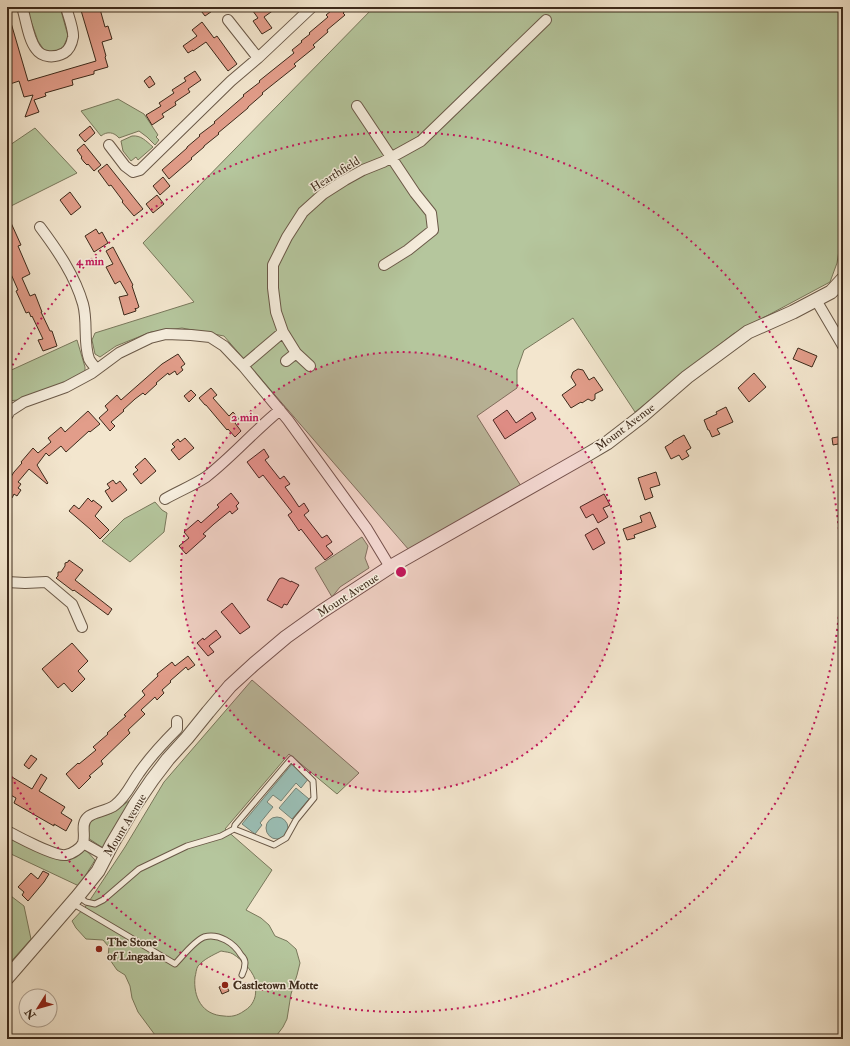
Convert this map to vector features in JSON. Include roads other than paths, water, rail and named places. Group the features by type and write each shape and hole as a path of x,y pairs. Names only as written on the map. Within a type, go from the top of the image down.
{"street":[{"path":"22,7 36,50 45,56 53,57 65,53 71,45 74,35 66,7"},
{"path":"109,145 125,166 133,172 140,170 231,81 258,58 312,7"},
{"path":"228,20 258,58"},
{"name":"Hearthfield","path":"310,366 296,353 283,332 276,312 274,288 273,265 287,237 303,212 323,194 345,180 421,141 546,20"},
{"path":"357,106 430,213 433,230 408,250 384,265"},
{"path":"40,228 54,246 74,280 84,306 87,349 90,361 97,369"},
{"name":"Mount Avenue","path":"7,978 98,871 135,805 168,759 230,686 286,637 390,567 607,442 642,416 687,377 748,332 831,292 843,279"},
{"path":"816,300 843,346"},
{"path":"243,366 283,332"},
{"path":"8,412 24,402 66,387 97,369 119,353 150,338 166,334 210,337 224,346 280,410 367,529 390,567"},
{"path":"286,361 296,353"},
{"path":"165,499 204,478 280,410"},
{"path":"7,582 46,582 72,604 82,627"},
{"path":"7,831 51,852 66,855 77,851 83,843 84,821 89,815 105,811 115,806 126,794 139,773 159,747 177,729 177,721"},
{"path":"83,843 106,856"}],"lane":[{"path":"75,899 95,904 103,900 139,869 187,846 221,836 234,829 235,825 291,759 314,781 314,798 296,820 286,838 274,845 234,829"},
{"path":"75,899 175,964 194,945 204,938 223,938 230,942 245,961 242,975"}],"water":[{"path":"292,764 309,778 301,788 296,783 281,801 273,795 267,802 273,807 260,823 262,825 255,834 242,824"},
{"path":"296,788 309,799 292,819 279,808"},
{"path":"277,817 285,820 288,828 285,836 277,839 269,836 266,828 269,820"}],"place":[{"name":"The Stone of Lingadan","path":"99,949"},
{"name":"Castletown Motte","path":"225,985"}]}
